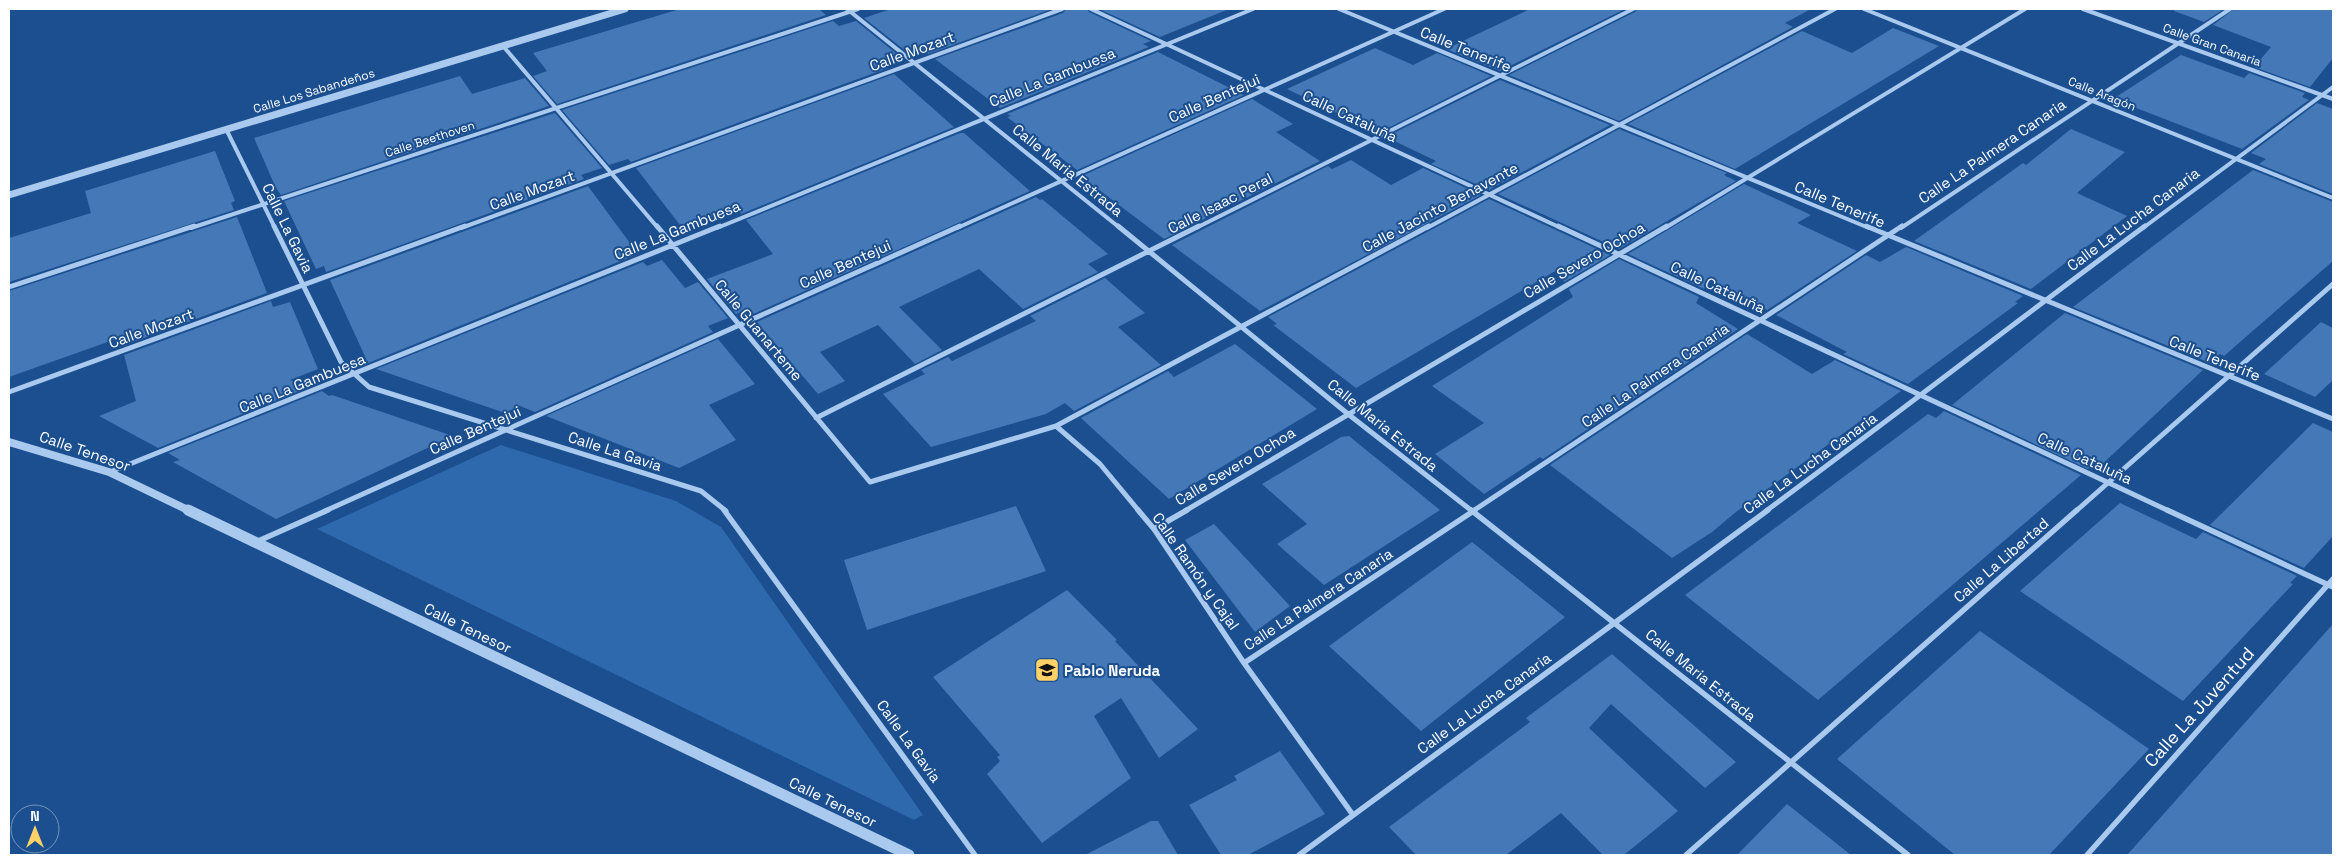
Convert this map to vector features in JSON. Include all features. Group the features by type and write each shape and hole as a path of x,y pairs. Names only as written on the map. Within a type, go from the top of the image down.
{"street":[{"name":"Calle Los Sabandeños","path":"9,195 625,9"},
{"name":"Calle Beethoven","path":"9,287 263,205 848,10 858,9"},
{"name":"Calle Mozart","path":"9,392 1062,9"},
{"name":"Calle Cataluña","path":"1092,9 1922,396 2332,584"},
{"name":"Calle La Gambuesa","path":"110,472 355,375 1253,9"},
{"name":"Calle Tenerife","path":"1339,9 2333,419"},
{"name":"Calle Bentejui","path":"255,542 1444,9"},
{"name":"Calle Isaac Peral","path":"816,418 1633,9"},
{"name":"Calle Jacinto Benavente","path":"1056,426 1835,9"},
{"name":"Calle Aragón","path":"1864,9 2333,198"},
{"name":"Calle Severo Ochoa","path":"1154,529 1749,178 2025,9"},
{"name":"Calle Gran Canaria","path":"2083,9 2333,99"},
{"name":"Calle La Palmera Canaria","path":"1244,663 1888,237 2090,100 2230,9"},
{"name":"Calle Maria Estrada","path":"848,10 1243,326 1348,414 1615,622 1908,855"},
{"name":"Calle Guanarteme","path":"503,46 673,245 870,482 1056,426"},
{"name":"Calle La Lucha Canaria","path":"1299,855 1922,396 2045,300 2333,87"},
{"name":"Calle La Gavia","path":"226,129 341,362 369,387 701,491 727,512 975,855"},
{"name":"Calle La Libertad","path":"1686,855 2333,284"},
{"name":"Calle Ramón y Cajal","path":"1056,426 1100,464 1154,529 1244,663 1353,815"},
{"name":"Calle Tenesor","path":"9,442 110,472 908,855"},
{"name":"Calle La Juventud","path":"2087,855 2332,584"}],"shaded area":[{"path":"501,445 676,501 721,527 923,815 914,820 317,529"}],"building":[{"path":"680,9 819,9 826,15 557,104 533,76 547,71 533,53"},
{"path":"891,9 1052,9 928,54 924,51 912,56 864,18"},
{"path":"1066,9 1087,9 1089,12 1151,41 1143,44 1149,47 1000,108 935,59 1063,13"},
{"path":"1099,9 1229,9 1160,37"},
{"path":"1530,9 1625,9 1500,71 1446,49"},
{"path":"1637,9 1811,9 1785,23 1793,27 1619,121 1509,75 1635,12"},
{"path":"2174,9 2224,9 2204,22 2174,11"},
{"path":"2234,9 2333,9 2333,58 2310,87 2254,67 2271,47 2213,25"},
{"path":"833,21 839,26 856,21 903,59 885,66 888,68 631,162 628,159 609,165 562,110"},
{"path":"1893,28 1939,46 1735,169 1628,124 1802,31 1852,53"},
{"path":"1375,48 1413,65 1437,53 1491,76 1378,133 1287,89"},
{"path":"1158,52 1244,95 1077,170 1007,117 1011,116 1007,114"},
{"path":"2181,55 2244,78 2249,73 2305,93 2302,97 2309,100 2242,149 2113,99"},
{"path":"894,74 954,127 741,214 737,209 683,229 636,168"},
{"path":"460,76 472,94 525,78 549,106 281,195 276,188 254,138"},
{"path":"1500,80 1610,125 1489,190 1431,164 1436,161 1386,137"},
{"path":"1252,99 1293,124 1276,132 1320,161 1164,239 1086,180 1089,179 1084,175"},
{"path":"2317,103 2333,109 2333,194 2259,164 2266,159 2251,153"},
{"path":"555,113 602,168 581,175 584,179 326,272 324,266 316,269 284,201"},
{"path":"1619,129 1727,173 1724,175 1736,181 1619,249 1498,194"},
{"path":"2071,129 2125,152 2077,193 2127,216 2031,289 1914,241 2023,163 2026,165"},
{"path":"964,133 1030,191 751,315 746,310 736,314 707,279 773,254 746,220"},
{"path":"215,151 235,201 231,203 234,210 9,282 9,238 91,213 85,191"},
{"path":"1351,160 1391,185 1423,168 1481,195 1260,311 1172,245 1328,166 1332,169"},
{"path":"2253,170 2333,202 2333,261 2224,356 2220,354 2210,363 2073,307"},
{"path":"1744,184 1811,215 1797,223 1857,251 1767,310 1709,280 1704,289 1628,254"},
{"path":"588,186 638,254 368,363 330,280"},
{"path":"1036,197 1040,200 1042,199 1108,254 1088,264 1098,272 1023,309 979,269 899,307 942,350 915,364 878,325 820,352 845,381 818,394 757,322"},
{"path":"1489,199 1610,255 1564,282 1557,270 1356,388 1273,325 1277,324 1268,317"},
{"path":"237,217 267,293 122,346 119,338 9,377 9,291"},
{"path":"1906,247 2023,296 2015,302 2018,303 1908,384 1843,354 1847,352 1776,315 1866,255 1880,262"},
{"path":"1619,259 1699,297 1696,303 1738,329 1543,459 1540,457 1484,494 1435,454 1484,423 1432,386 1573,297 1569,289"},
{"path":"662,260 685,288 698,282 728,318 708,326 713,332 535,412 520,406 505,413 376,369 643,262 647,266"},
{"path":"1105,278 1145,313 1118,327 1161,365 1074,411 1065,403 1046,414 931,447 883,394 925,374 921,370 948,357 952,361 1036,321 1030,316"},
{"path":"271,301 273,307 290,302 318,369 290,380 309,387 158,448 99,416 136,401 124,355"},
{"path":"2065,313 2203,370 2098,468 2092,465 2088,469 1952,405"},
{"path":"2321,322 2333,328 2333,380 2315,397 2264,374"},
{"path":"1747,334 1812,374 1835,360 1901,391 1736,512 1712,532 1672,558 1550,465"},
{"path":"718,339 755,384 709,405 736,440 679,468 546,416"},
{"path":"1235,344 1317,409 1169,499 1081,418 1168,371 1174,377"},
{"path":"322,391 329,396 332,395 453,436 276,519 173,462 180,460 168,453"},
{"path":"1944,411 2081,475 1818,700 1685,595 1928,414 1936,418"},
{"path":"2313,423 2333,432 2333,536 2304,568 2210,525"},
{"path":"1349,436 1440,510 1324,585 1277,544 1307,524 1262,484 1341,437"},
{"path":"2120,503 2196,539 2203,532 2297,576 2290,583 2293,584 2183,701 2020,591"},
{"path":"1016,506 1046,571 867,630 844,560"},
{"path":"1214,524 1290,606 1255,632 1185,540"},
{"path":"1472,542 1565,617 1421,731 1329,646"},
{"path":"1067,590 1117,640 1115,641 1198,729 1159,758 1121,698 1094,716 1131,778 1042,843 987,774 1000,761 997,757 1000,755 933,677"},
{"path":"2333,624 2333,855 2127,855"},
{"path":"1980,631 2149,749 2049,855 1955,855 1837,759"},
{"path":"1612,654 1736,762 1705,788 1611,704 1589,728 1678,811 1624,855 1603,855 1561,813 1506,855 1416,855 1389,827 1530,722 1526,718"},
{"path":"1280,751 1325,814 1248,855 1221,855 1189,805 1237,780 1234,776"},
{"path":"1787,804 1851,855 1737,855"},
{"path":"1151,821 1158,821 1178,855 1085,855"}],"place":[{"name":"Pablo Neruda","path":"1047,670"}]}
